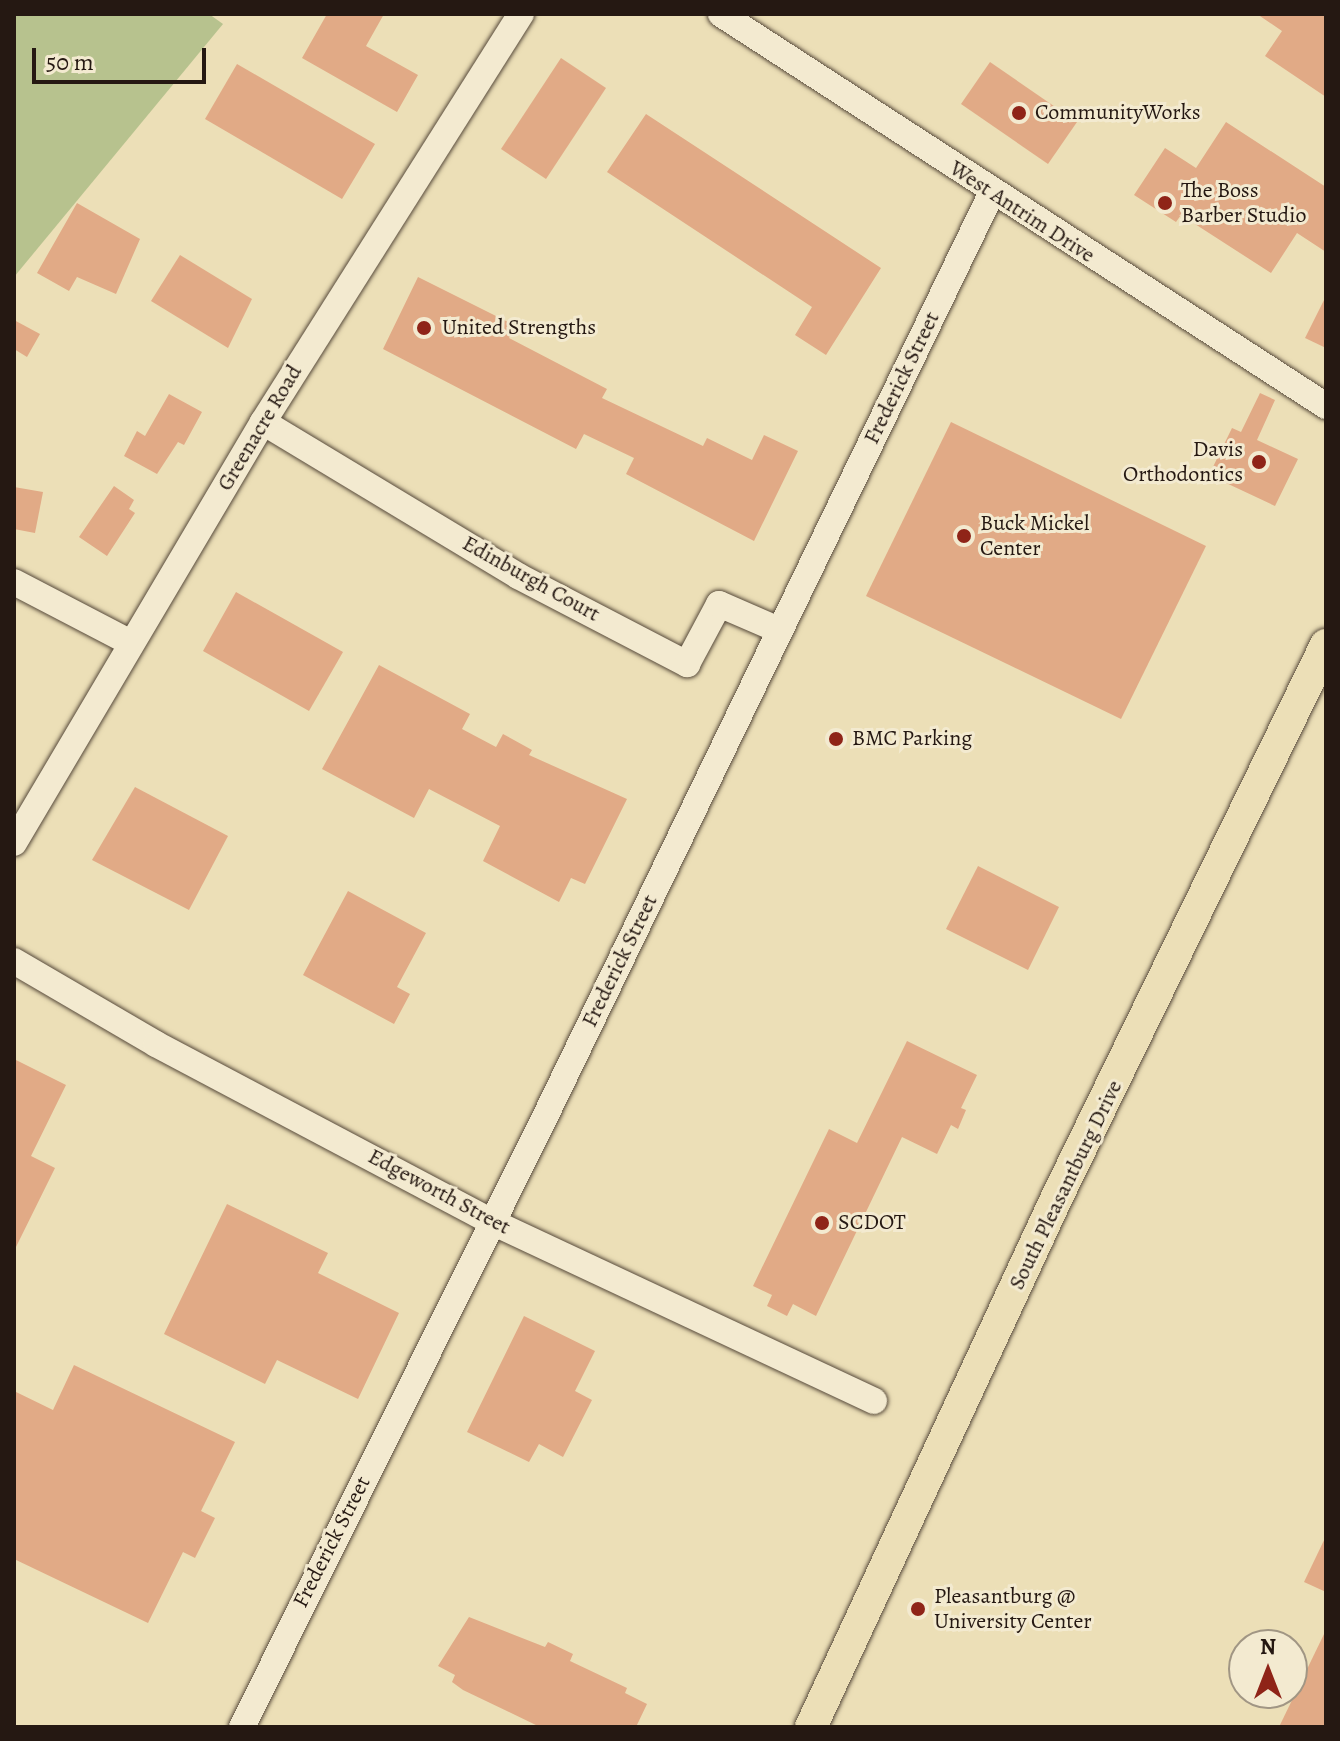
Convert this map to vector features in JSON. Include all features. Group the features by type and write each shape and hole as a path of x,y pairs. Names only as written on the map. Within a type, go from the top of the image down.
{"main road":[{"name":"South Pleasantburg Drive","path":"811,1727 1058,1195 1326,645"}],"street":[{"name":"West Antrim Drive","path":"721,14 1326,406"},
{"name":"Greenacre Road","path":"14,843 263,422 518,16"},
{"name":"Frederick Street","path":"242,1727 490,1221 543,1121 992,192"},
{"name":"Edinburgh Court","path":"263,422 518,576 687,664 719,604 779,630"},
{"path":"14,582 131,643"},
{"name":"Edgeworth Street","path":"14,961 156,1044 490,1221 874,1401"}],"green space":[{"path":"14,14 209,14 223,24 14,277"}],"building":[{"path":"327,14 384,14 366,46 418,75 397,112 302,58"},
{"path":"1257,14 1326,14 1326,97 1265,56 1282,31"},
{"path":"561,58 606,88 546,179 501,149"},
{"name":"CommunityWorks","path":"990,62 1077,122 1048,164 961,104"},
{"path":"237,64 375,144 342,199 205,119"},
{"path":"646,114 881,268 826,355 795,335 812,307 607,172"},
{"path":"1226,122 1326,187 1326,252 1297,233 1271,273 1181,215 1176,222 1134,195 1165,148 1196,168"},
{"path":"77,203 140,239 116,294 77,277 69,291 37,273"},
{"path":"180,255 252,299 228,348 151,301"},
{"path":"418,277 516,326 509,338 607,389 602,398 703,446 707,438 752,460 764,435 798,451 754,541 626,474 634,458 584,434 576,449 383,349"},
{"path":"1326,296 1326,348 1305,338"},
{"path":"14,320 40,334 27,357 14,349"},
{"name":"Davis Orthodontics","path":"1260,393 1275,400 1257,440 1298,459 1275,506 1209,475 1232,428 1241,432"},
{"path":"169,394 202,412 184,445 178,442 157,474 124,456 137,431 145,436"},
{"path":"951,422 1206,546 1121,719 866,596"},
{"path":"114,486 134,500 129,509 135,513 107,556 79,537"},
{"path":"14,487 43,492 35,533 14,529"},
{"path":"236,592 343,652 309,711 203,651"},
{"path":"379,665 470,714 462,729 496,747 503,734 532,750 529,755 627,799 585,884 571,878 559,902 483,861 500,826 429,789 414,818 322,769"},
{"path":"135,787 228,836 189,910 92,860"},
{"path":"978,866 1059,907 1028,970 946,929"},
{"path":"348,891 426,933 397,987 410,994 394,1024 303,975"},
{"name":"SCDOT","path":"907,1041 977,1075 961,1108 966,1110 958,1129 951,1125 937,1154 902,1137 816,1316 793,1304 787,1316 767,1306 772,1295 753,1286 829,1129 857,1143"},
{"path":"14,1059 66,1085 31,1156 55,1168 14,1251"},
{"path":"227,1204 328,1253 318,1273 399,1313 358,1399 277,1360 265,1384 164,1334"},
{"path":"524,1316 595,1351 575,1391 592,1400 563,1457 539,1444 529,1462 467,1432"},
{"path":"74,1365 235,1442 201,1511 215,1518 195,1558 183,1552 148,1623 14,1559 14,1391 53,1410"},
{"path":"1326,1536 1326,1592 1304,1582"},
{"path":"469,1617 545,1647 548,1642 573,1654 570,1661 627,1688 625,1693 647,1704 636,1727 540,1727 463,1690 452,1682 455,1675 438,1666"},
{"path":"1326,1630 1326,1727 1279,1727 1288,1709 1308,1709 1308,1667"}],"place":[{"name":"CommunityWorks","path":"1019,113"},
{"name":"The Boss Barber Studio","path":"1165,203"},
{"name":"United Strengths","path":"424,328"},
{"name":"Davis Orthodontics","path":"1259,462"},
{"name":"Buck Mickel Center","path":"964,536"},
{"name":"BMC Parking","path":"836,739"},
{"name":"SCDOT","path":"822,1223"},
{"name":"Pleasantburg @ University Center","path":"918,1609"}]}
